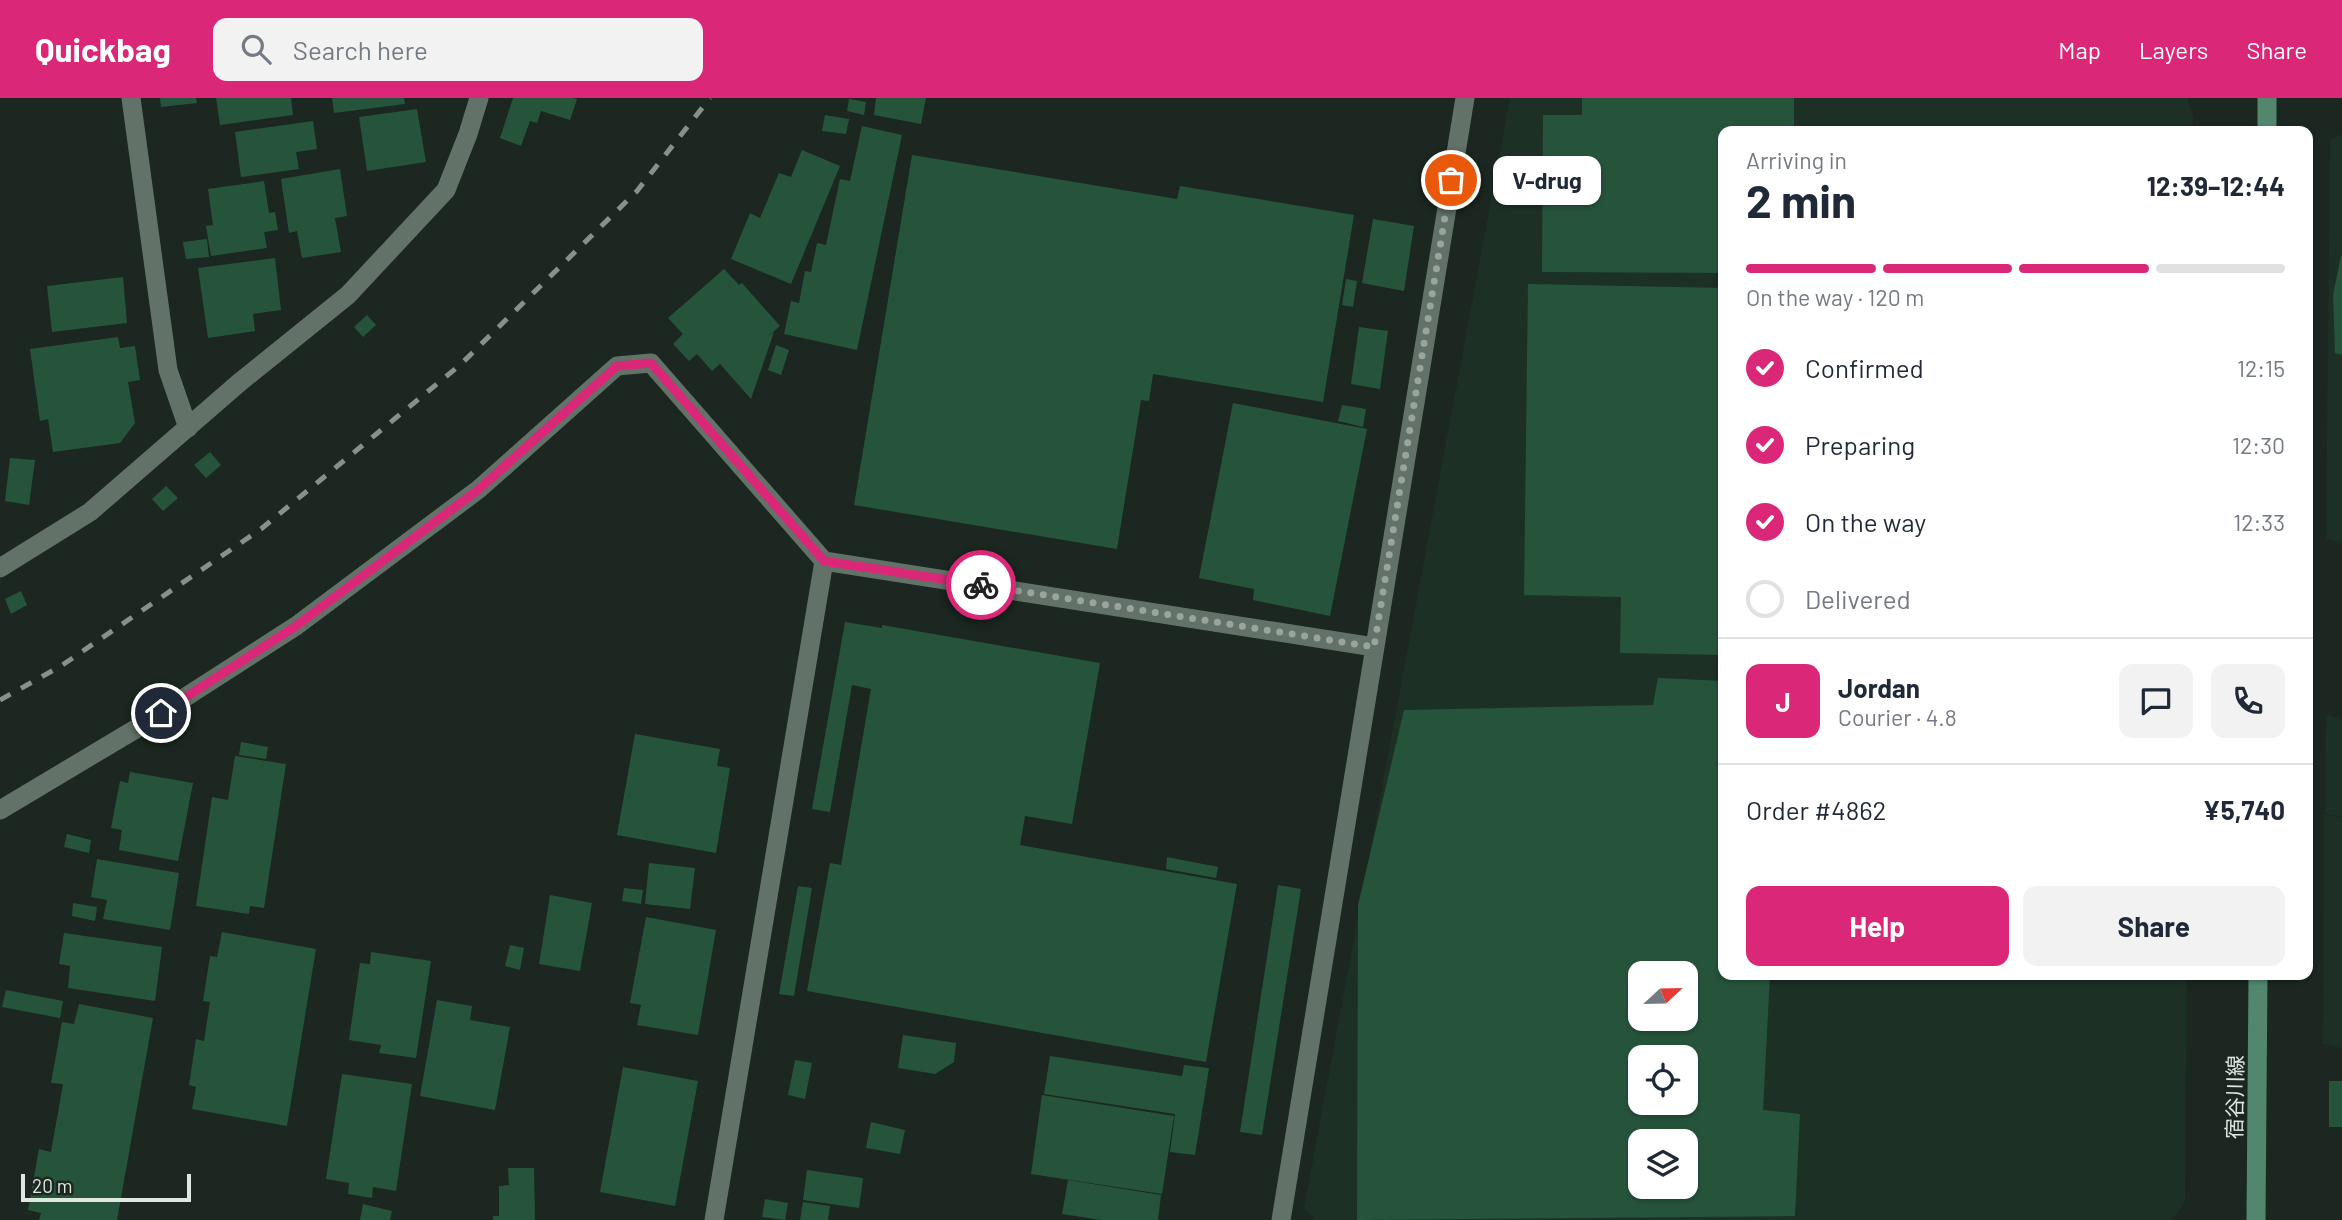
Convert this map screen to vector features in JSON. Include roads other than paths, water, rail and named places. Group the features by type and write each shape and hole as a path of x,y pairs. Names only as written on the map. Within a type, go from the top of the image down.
{"main road":[{"path":"2267,98 2267,126"},
{"name":"宿谷川線","path":"2256,1220 2258,980"}],"street":[{"path":"131,98 168,370 188,428"},
{"path":"0,568 90,512 240,382 348,295 446,190 479,98"},
{"path":"1280,1220 1465,98"},
{"path":"0,810 139,727 296,626 479,489 617,366 651,363 824,561 1374,647"},
{"path":"714,1220 824,561"}],"railway":[{"path":"0,700 61,666 261,529 460,365 637,191 710,98"}],"place":[{"name":"V-drug","path":"1451,180"}]}
